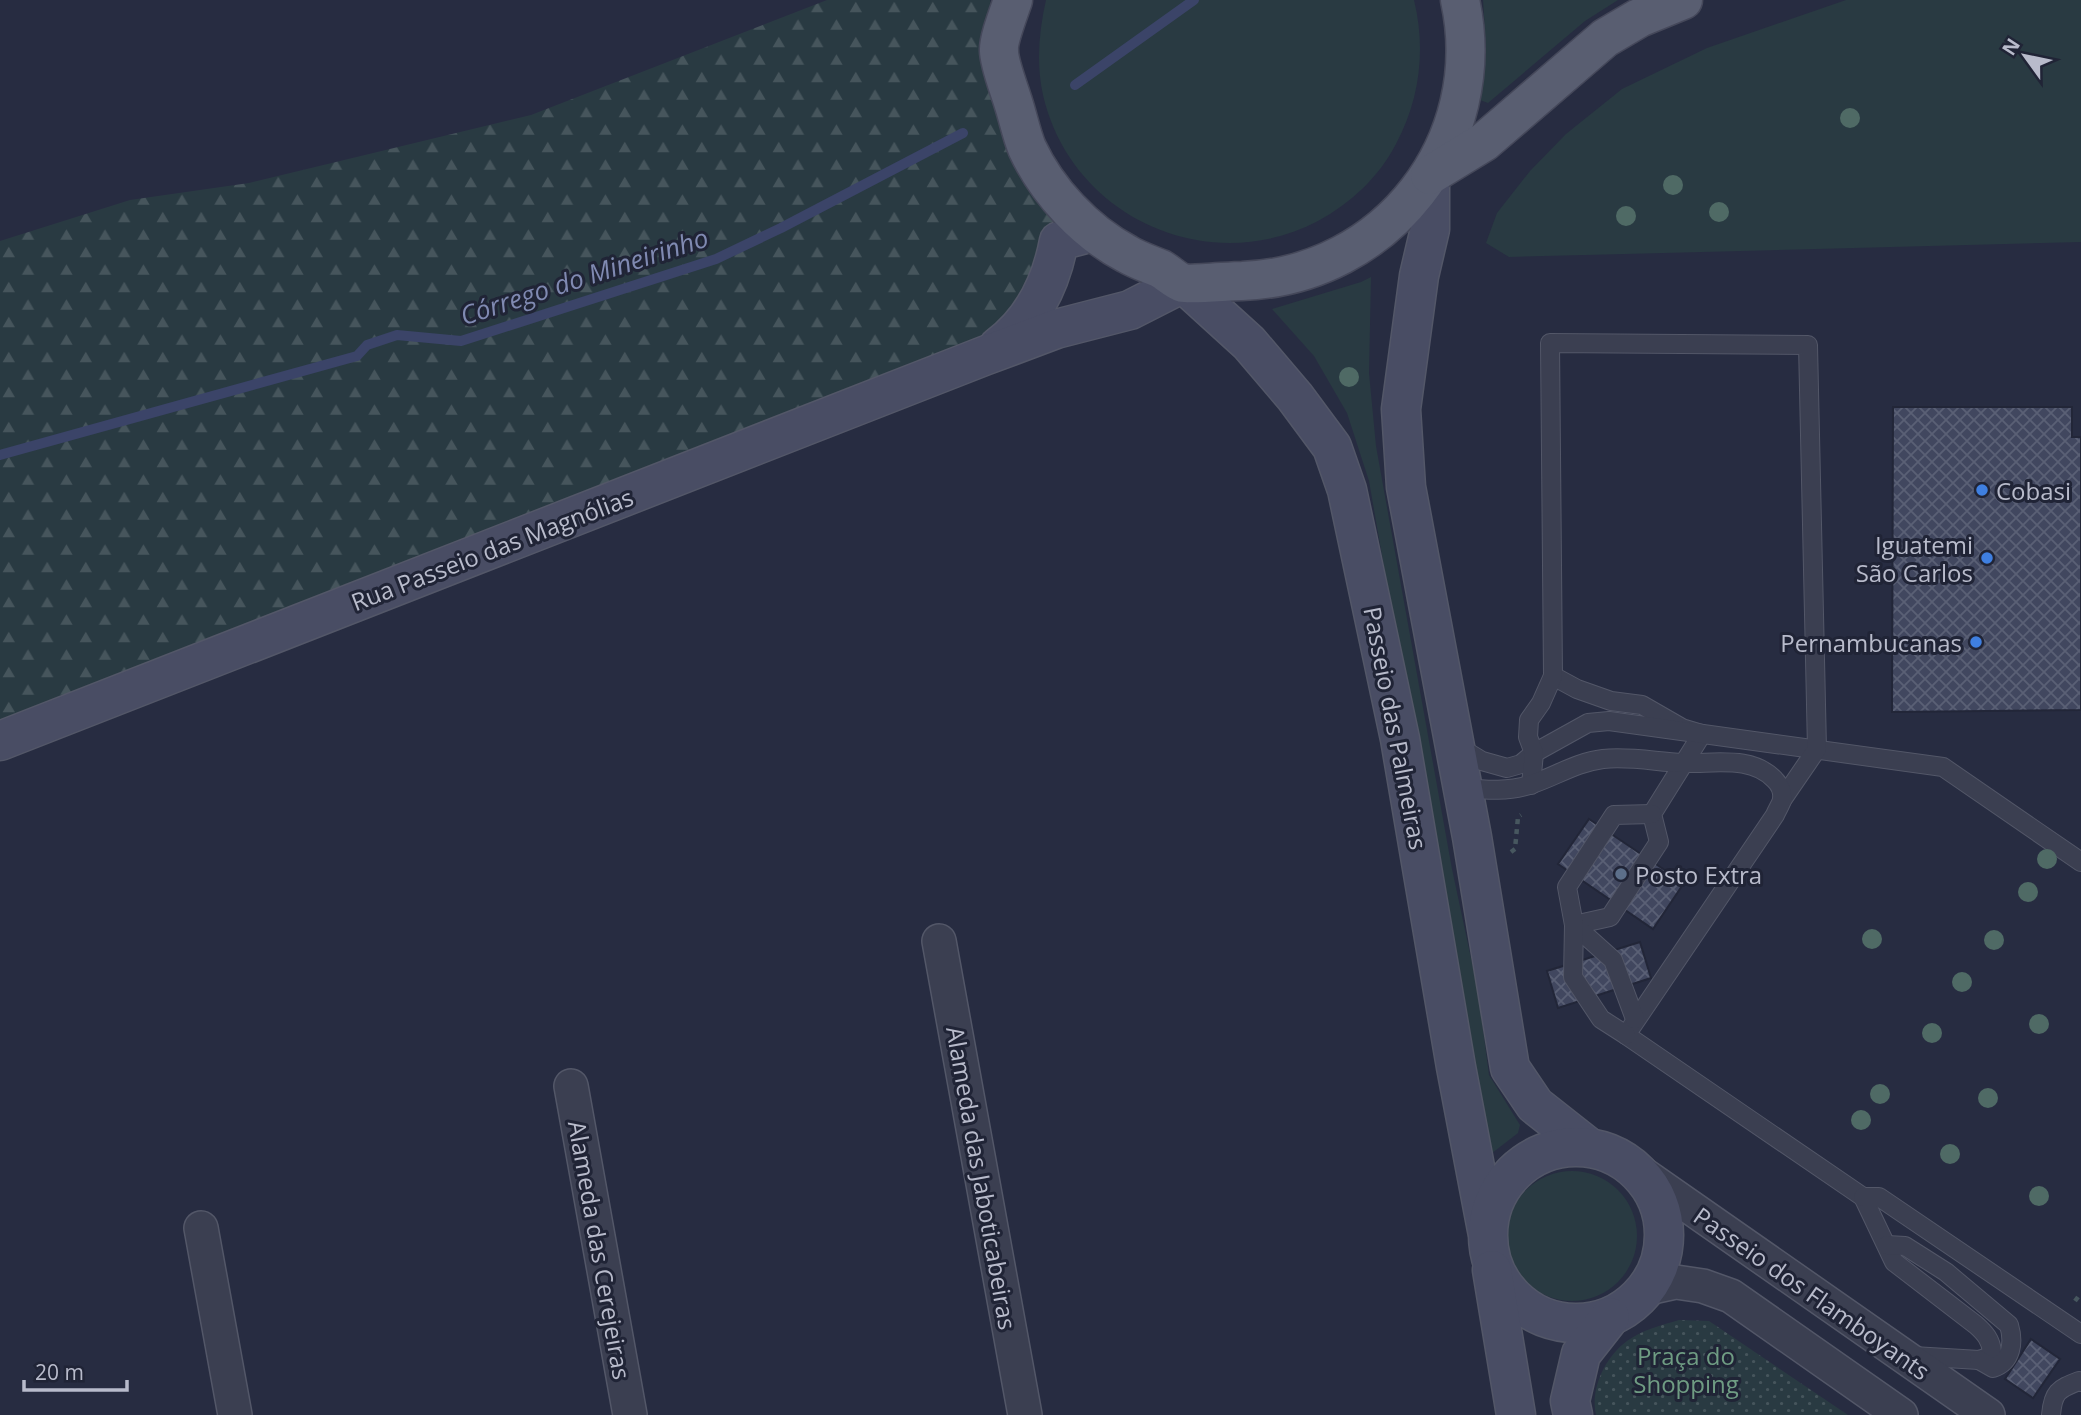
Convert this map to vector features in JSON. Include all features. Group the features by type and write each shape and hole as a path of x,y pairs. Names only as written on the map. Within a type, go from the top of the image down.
{"main road":[{"path":"990,0 999,50 1027,147 1051,188 1093,232 1127,255 1165,271 1183,283 1265,280 1300,273 1332,261 1363,244 1390,222 1430,175 1449,139 1461,100 1467,60 1465,20 1460,0"},
{"path":"999,50 1013,0"},
{"path":"1430,175 1484,142 1605,38 1639,18 1683,0"}],"street":[{"path":"1430,175 1430,229 1419,276 1401,410 1406,487 1463,788 1510,1068 1535,1105 1587,1146"},
{"name":"Rua Passeio das Magnólias","path":"985,356 1021,326 1035,307 1047,286 1059,241 1093,232"},
{"name":"Rua Passeio das Magnólias","path":"0,741 985,356 1056,329 1130,310 1183,283"},
{"name":"Passeio das Palmeiras","path":"1183,283 1249,343 1295,397 1332,447 1347,490 1401,739 1516,1415"},
{"name":"Alameda das Jaboticabeiras","path":"939,941 1026,1415"},
{"name":"Alameda das Cerejeiras","path":"571,1086 630,1415"},
{"path":"1573,1415 1570,1401 1581,1354 1610,1317 1636,1300 1654,1276 1664,1247 1663,1219 1654,1192 1637,1170 1614,1154 1587,1146 1559,1147 1533,1157 1510,1174 1495,1198 1488,1244 1502,1285 1523,1307 1550,1320 1581,1324 1610,1317"},
{"name":"Passeio dos Flamboyants","path":"1637,1170 1988,1415"},
{"path":"201,1228 235,1415"},
{"name":"Passeio dos Flamboyants","path":"1644,1289 1676,1282 1703,1286 1731,1296 1901,1415"}],"lane":[{"path":"1531,785 1534,753 1528,737 1528,720 1541,704 1553,676 1550,344 1808,345 1817,749 1631,1027"},
{"path":"1553,676 1577,689 1611,701 1642,705 1682,729 1702,734"},
{"path":"1455,745 1482,761 1507,768 1521,764 1534,753 1588,723 1609,721 1943,767 2081,862"},
{"path":"1574,925 1610,917 1659,842 1652,814 1702,734"},
{"path":"1463,788 1500,790 1531,785 1570,767 1602,759 1632,758 1755,766 1780,785 1782,800"},
{"path":"1652,814 1614,816 1567,887 1574,925 1573,977 1601,1019 1631,1027 1863,1197 1894,1262 1987,1335 1992,1352 1979,1360 1902,1356"},
{"path":"1574,925 1613,960 1631,1027"},
{"path":"1863,1197 1879,1197 2081,1334"},
{"path":"2051,1415 2056,1393 2081,1382"}],"path":[{"path":"1507,855 1515,849 1518,817 1531,810"}],"green space":[{"path":"827,0 990,0 1010,92 1093,232 1021,326 0,741 0,241 130,200 249,183 531,115"},
{"path":"1046,0 1414,0 1420,55 1411,109 1396,144 1373,178 1342,206 1318,221 1276,237 1233,243 1190,239 1150,226 1113,204 1082,174 1058,138 1043,95 1040,71 1040,35"},
{"path":"1483,0 1618,0 1585,21 1488,103 1480,100 1486,49"},
{"path":"1846,0 2081,0 2081,242 1509,257 1486,243 1497,213 1530,171 1566,134 1622,89 1707,48"},
{"path":"1371,277 1369,373 1376,446 1452,869 1478,991 1489,1075 1520,1125 1518,1133 1487,1157 1369,481 1347,413 1314,356 1272,309"},
{"path":"1572,1171 1597,1176 1618,1190 1632,1211 1637,1236 1632,1261 1618,1282 1597,1296 1572,1301 1547,1296 1526,1282 1512,1261 1507,1236 1512,1211 1526,1190 1547,1176"},
{"name":"Praça do Shopping","path":"1679,1320 1709,1321 1848,1415 1596,1415 1597,1384 1612,1356 1627,1341 1639,1334"}],"building":[{"name":"Iguatemi São Carlos","path":"1893,407 2072,407 2072,437 2081,437 2081,710 1892,712"},
{"name":"Posto Extra","path":"1589,819 1684,883 1653,929 1558,864"},
{"name":"Posto Extra","path":"1640,942 1651,978 1558,1008 1547,971"},
{"path":"2031,1339 2060,1359 2033,1398 2005,1379"}],"waterway":[{"name":"Córrego do Mineirinho","path":"1075,85 1194,0"},
{"name":"Córrego do Mineirinho","path":"0,455 357,356 367,345 397,335 461,341 716,259 963,133"}],"place":[{"name":"Cobasi","path":"1982,490"},
{"name":"Iguatemi São Carlos","path":"1987,558"},
{"name":"Pernambucanas","path":"1976,642"},
{"name":"Posto Extra","path":"1621,874"}]}
